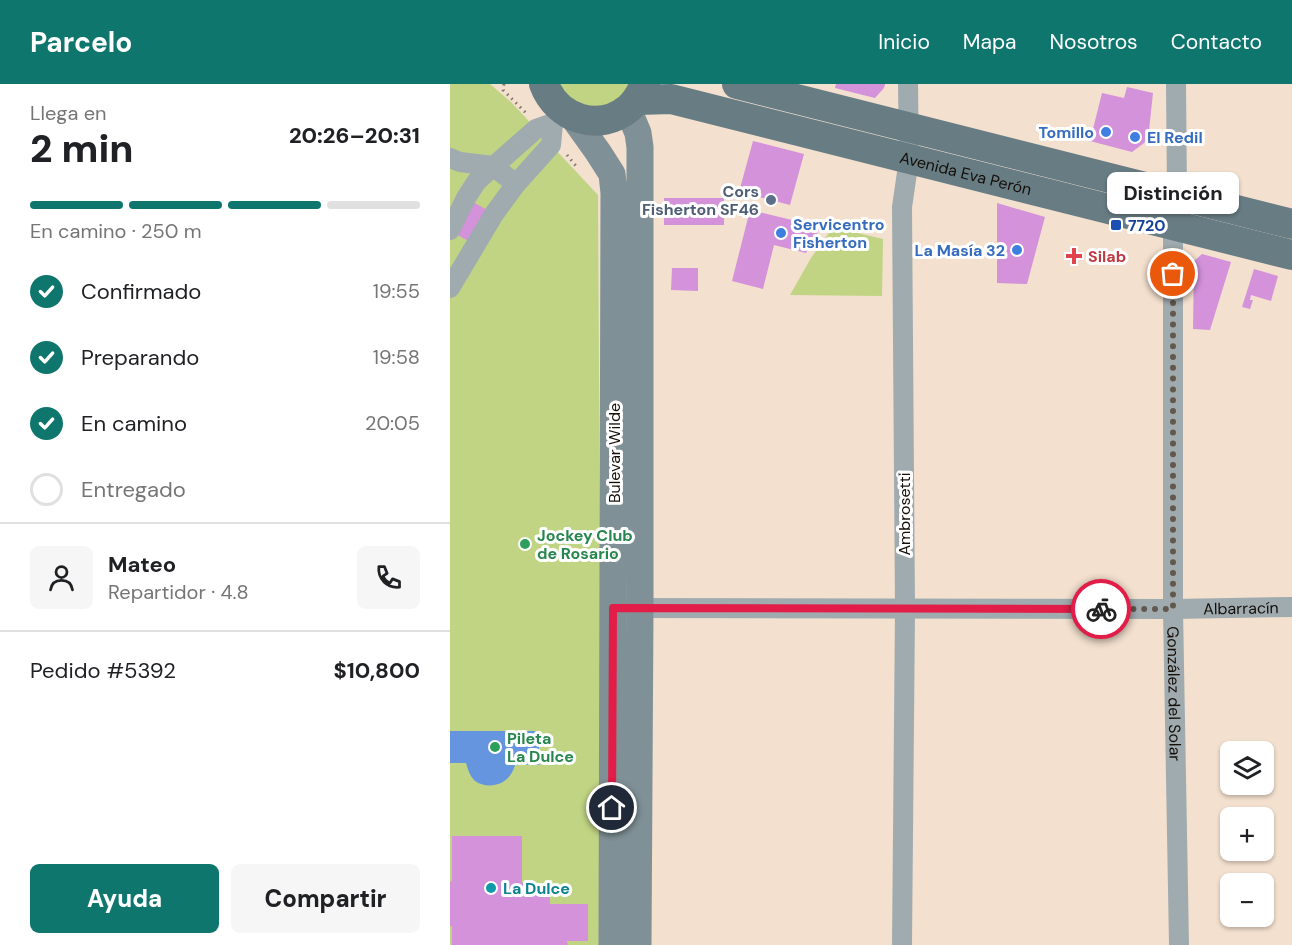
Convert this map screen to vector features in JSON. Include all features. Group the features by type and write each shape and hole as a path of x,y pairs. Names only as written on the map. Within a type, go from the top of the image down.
{"main road":[{"name":"Avenida Eva Perón","path":"737,84 1292,224"},
{"name":"Avenida Eva Perón","path":"552,102 588,120 609,119 637,98 671,99 1292,255"},
{"name":"Bulevar Wilde","path":"637,98 640,147 638,945"},
{"name":"Bulevar Wilde","path":"552,102 598,152 612,174 614,193 612,945"}],"street":[{"name":"Ambrosetti","path":"902,945 905,609 902,207 909,159 908,84"},
{"name":"González del Solar","path":"1176,84 1177,195 1173,226 1173,609 1179,945"},
{"path":"450,230 477,180 536,129 552,102"},
{"path":"450,288 458,255 551,145 552,102"},
{"path":"450,158 460,162 493,166 516,184"},
{"name":"Albarracín","path":"613,608 1173,609 1292,607"}],"green space":[{"name":"Jockey Club de Rosario","path":"450,84 490,84 511,102 598,195 601,945 450,945"},
{"path":"544,84 645,84 609,119"},
{"path":"833,227 883,239 882,296 790,295 811,258"}],"water":[{"name":"Pileta La Dulce","path":"450,731 539,731 539,765 515,765 511,774 504,781 494,785 484,785 475,781 466,763 450,763"}],"building":[{"path":"836,84 885,84 875,98 835,88"},
{"path":"1127,87 1153,93 1148,140 1132,152 1090,141 1102,93 1124,98"},
{"path":"753,141 804,154 790,205 739,192"},
{"path":"664,198 724,198 724,225 664,225"},
{"path":"471,201 489,211 472,243 454,233"},
{"name":"La Masía 32","path":"997,203 1045,217 1027,284 997,283"},
{"path":"750,210 821,227 806,253 774,245 763,289 732,281"},
{"path":"1202,254 1231,262 1210,330 1193,329 1194,261"},
{"path":"672,268 698,268 698,291 671,290"},
{"path":"1254,269 1278,276 1271,301 1251,295 1250,300 1253,300 1250,309 1242,307"},
{"name":"La Dulce","path":"452,836 522,836 522,883 532,883 532,893 550,893 550,904 588,904 588,941 567,941 568,945 452,945 450,882 452,881"}],"way so far":[{"path":"1101,609 1173,609 1173,274"}],"place":[{"name":"Tomillo","path":"1106,132"},
{"name":"El Redil","path":"1135,137"},
{"name":"Cors Fisherton SF46","path":"771,200"},
{"name":"7720","path":"1116,225"},
{"name":"Servicentro Fisherton","path":"781,233"},
{"name":"La Masía 32","path":"1017,250"},
{"name":"Silab","path":"1074,256"},
{"name":"Distinción","path":"1173,274"},
{"name":"Jockey Club de Rosario","path":"525,544"},
{"name":"Pileta La Dulce","path":"495,747"},
{"name":"La Dulce","path":"491,888"}],"route":[{"path":"612,808 613,608 1101,609"}]}
